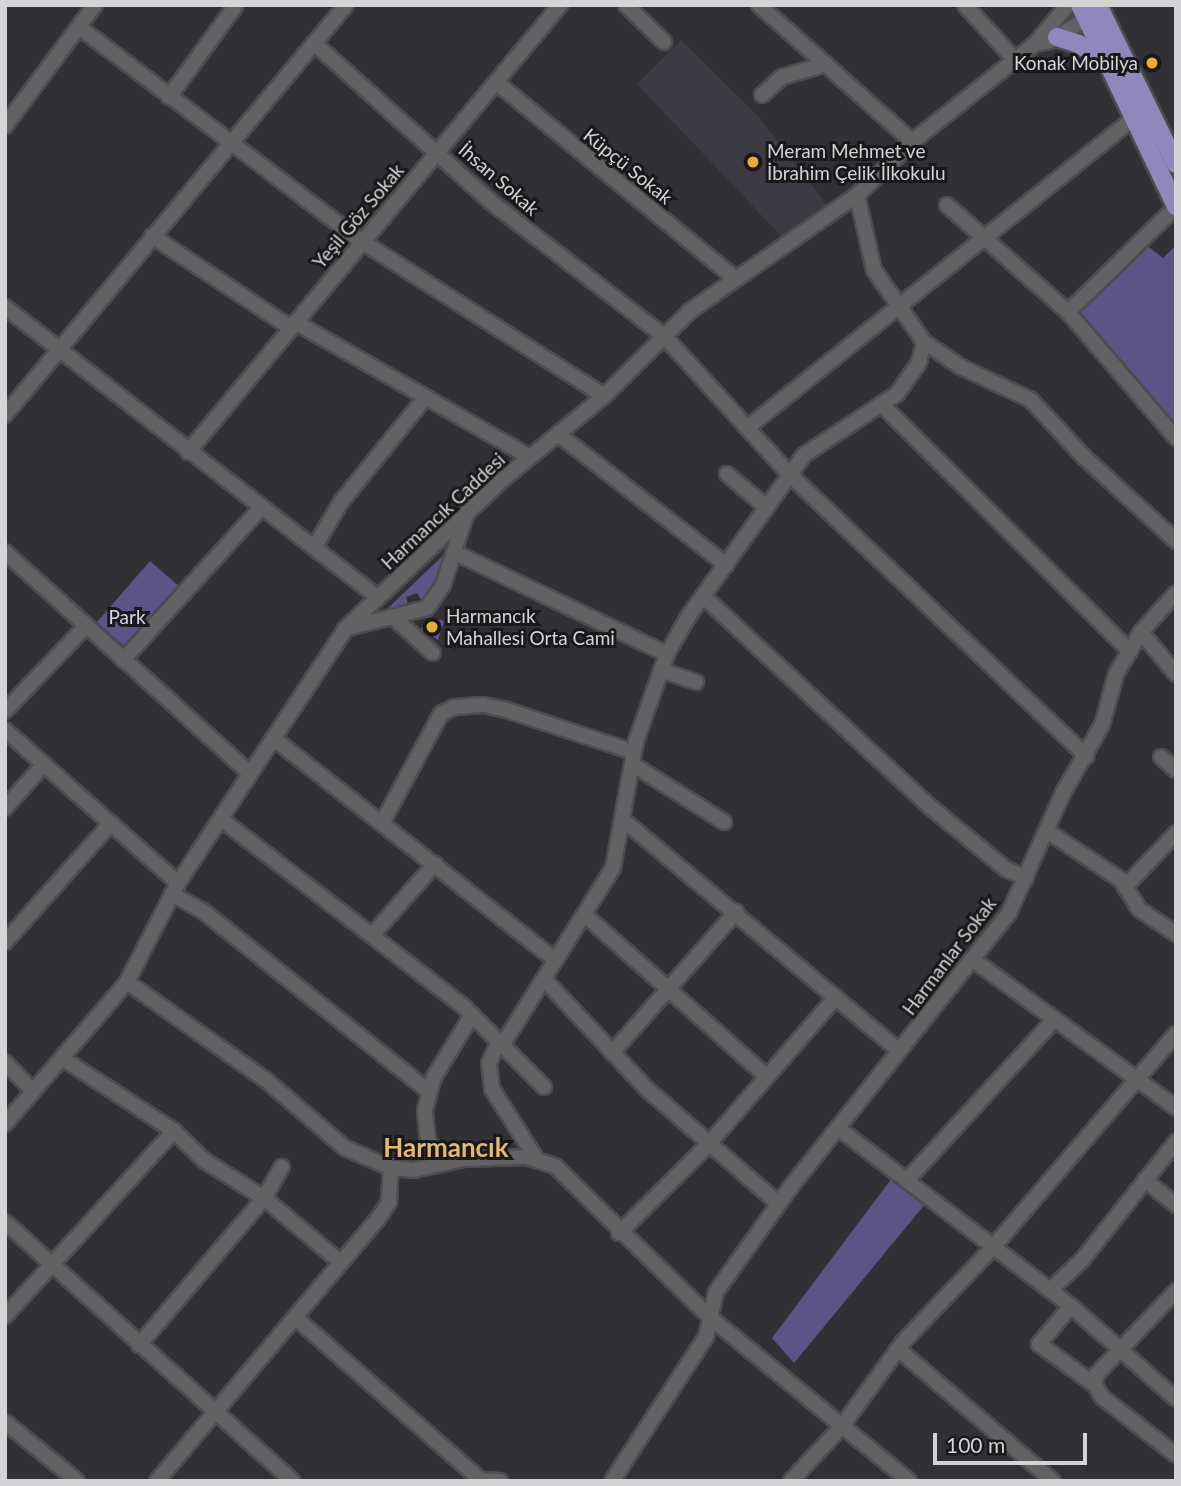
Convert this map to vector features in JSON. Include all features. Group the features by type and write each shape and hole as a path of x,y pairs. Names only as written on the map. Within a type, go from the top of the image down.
{"main road":[{"path":"1094,9 1112,66 1176,206"},
{"path":"1094,9 1170,139 1176,164"},
{"path":"1057,37 1088,48 1112,66"}],"street":[{"path":"5,126 95,5"},
{"path":"169,97 236,5"},
{"path":"5,415 54,350 346,5"},
{"name":"Yeşil Göz Sokak","path":"188,452 560,5"},
{"path":"626,5 664,42"},
{"path":"759,5 913,142"},
{"path":"965,5 1016,60"},
{"path":"1035,44 1068,5"},
{"path":"1035,44 1057,37 1094,9"},
{"path":"79,27 230,145 361,241 604,396"},
{"name":"İhsan Sokak","path":"314,43 438,151 491,202 664,336 789,474 1086,756"},
{"name":"Harmancık Caddesi","path":"5,1124 127,982 175,888 346,628 467,512 604,396 690,311 857,195 913,142 1035,44"},
{"path":"762,95 782,77 826,64"},
{"name":"Küpçü Sokak","path":"496,82 736,279"},
{"path":"747,428 899,309 982,236 1134,118"},
{"path":"857,195 874,270 899,309 925,342 961,366 1031,400 1084,457 1176,541"},
{"path":"947,205 1068,312 1176,439"},
{"path":"1068,312 1176,206"},
{"path":"152,236 293,325 530,457"},
{"path":"5,307 54,350 378,597"},
{"path":"537,1160 492,1089 489,1063 586,916 613,868 633,758 667,654 703,596 804,455 897,394 919,362 925,342"},
{"path":"314,548 341,502 425,398"},
{"path":"881,404 1130,651"},
{"path":"558,434 726,565"},
{"path":"727,474 765,506"},
{"path":"123,660 261,508"},
{"path":"346,628 426,608 456,553 467,512"},
{"path":"5,552 250,773"},
{"path":"456,553 667,654"},
{"name":"Harmanlar Sokak","path":"612,1481 706,1337 716,1292 779,1204 1009,913 1086,756 1130,651 1142,632 1176,593"},
{"path":"703,596 928,805 1006,869 1026,878"},
{"path":"394,618 433,653"},
{"path":"5,711 86,626"},
{"path":"1142,632 1176,674"},
{"path":"661,670 696,682"},
{"path":"382,822 441,713 454,707 483,705 507,710 633,758 724,822"},
{"path":"5,730 111,823 175,888 232,940 430,1092"},
{"path":"273,738 555,960"},
{"path":"1161,757 1176,769"},
{"path":"5,808 44,764"},
{"path":"221,819 472,1015 544,1087"},
{"path":"622,819 899,1051"},
{"path":"5,942 111,823"},
{"path":"1047,831 1125,887 1139,909 1176,934"},
{"path":"1125,887 1176,832"},
{"path":"372,935 435,864"},
{"path":"612,1053 667,987 736,912"},
{"path":"586,916 766,1076"},
{"path":"972,959 1176,1108"},
{"path":"544,979 612,1053 707,1146 779,1204"},
{"path":"127,982 266,1080 345,1149 391,1168 537,1160 555,1166 619,1233 712,1319 909,1481"},
{"path":"619,1233 707,1146 836,997"},
{"path":"445,1163 428,1141 430,1092 472,1015"},
{"path":"907,1181 1054,1020"},
{"path":"791,1481 842,1426 898,1349 994,1247 1176,1034"},
{"path":"62,1058 174,1131 205,1161 264,1198 339,1261"},
{"path":"5,1062 33,1091"},
{"path":"838,1128 1071,1306 1176,1399"},
{"path":"5,1316 174,1131"},
{"path":"1050,1290 1082,1259 1176,1142"},
{"path":"139,1345 264,1198 282,1167"},
{"path":"157,1481 297,1320 339,1261 389,1202 391,1168"},
{"path":"1145,1181 1176,1205"},
{"path":"5,1222 214,1413 293,1481"},
{"path":"1095,1385 1096,1375 1176,1291"},
{"path":"1071,1306 1039,1344 1095,1385 1102,1397 1176,1455"},
{"path":"297,1320 481,1480 500,1481"},
{"path":"898,1349 1053,1481"},
{"path":"5,1422 77,1481"}],"shaded area":[{"name":"Meram Mehmet ve İbrahim Çelik İlkokulu","path":"681,40 759,117 829,208 784,239 637,84"}],"green space":[{"path":"1145,244 1163,258 1176,245 1176,429 1077,311"},
{"path":"454,545 434,592 423,603 417,593 406,597 409,608 385,611"},
{"name":"Park","path":"150,561 182,589 129,650 97,622"},
{"path":"892,1178 926,1203 794,1363 772,1338"}],"building":[{"name":"Harmancık Mahallesi Orta Cami","path":"430,617 444,621 438,640 421,629"}],"place":[{"name":"Konak Mobilya","path":"1152,63"},
{"name":"Meram Mehmet ve İbrahim Çelik İlkokulu","path":"753,162"},
{"name":"Harmancık Mahallesi Orta Cami","path":"432,627"}],"district":[{"name":"Harmancık","path":"446,1148"}]}
